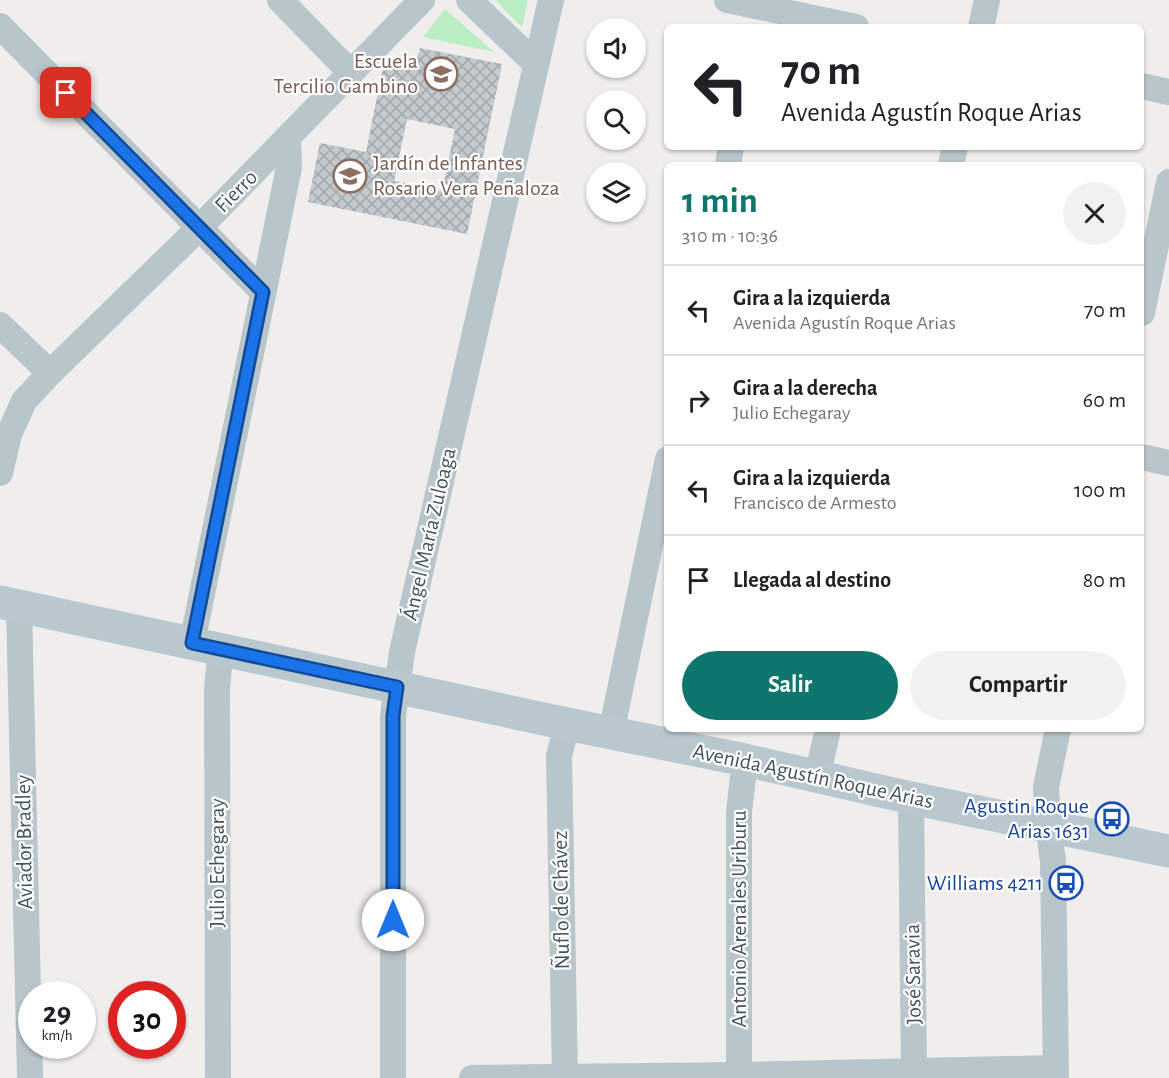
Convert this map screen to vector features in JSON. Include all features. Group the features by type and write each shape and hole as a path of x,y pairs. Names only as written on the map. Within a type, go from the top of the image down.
{"main road":[{"name":"Avenida Agustín Roque Arias","path":"10,604 745,760 911,798 1169,851"}],"street":[{"path":"280,0 351,73"},
{"name":"Fierro","path":"0,473 9,434 24,401 199,228 422,0"},
{"path":"469,0 536,64"},
{"name":"Ángel María Zuloaga","path":"393,1078 393,716 402,652 551,0"},
{"path":"727,0 759,11 838,24"},
{"path":"982,24 987,0"},
{"path":"0,26 263,292"},
{"path":"1144,86 1169,92"},
{"name":"Julio Echegaray","path":"218,1078 217,687 206,646 263,292 289,167 288,138"},
{"path":"1144,303 1169,182"},
{"path":"0,325 50,373"},
{"path":"1144,457 1169,463"},
{"path":"612,733 664,479"},
{"name":"Aviador Bradley","path":"10,604 30,1078"},
{"name":"Ñuflo de Chávez","path":"565,1077 559,756 567,724"},
{"path":"817,777 827,732"},
{"path":"472,1078 1056,1073 1053,861 1046,787 1057,732"},
{"name":"Antonio Arenales Uriburu","path":"739,1077 739,812 745,760"},
{"name":"José Saravia","path":"911,798 914,1075"}],"green space":[{"path":"495,0 528,0 522,27"},
{"path":"445,9 494,52 423,37"}],"building":[{"path":"420,48 502,64 467,234 308,202 320,143 366,152 382,72 394,58 416,62","holes":["407,119 455,129 442,191 394,181"]}],"place":[{"name":"Escuela Tercilio Gambino","path":"441,74"},
{"name":"Jardín de Infantes Rosario Vera Peñaloza","path":"350,176"},
{"name":"Agustin Roque Arias 1631","path":"1112,819"},
{"name":"Williams 4211","path":"1066,883"}],"route":[{"path":"66,93 263,292 192,643 397,687 393,716 393,920"}]}
